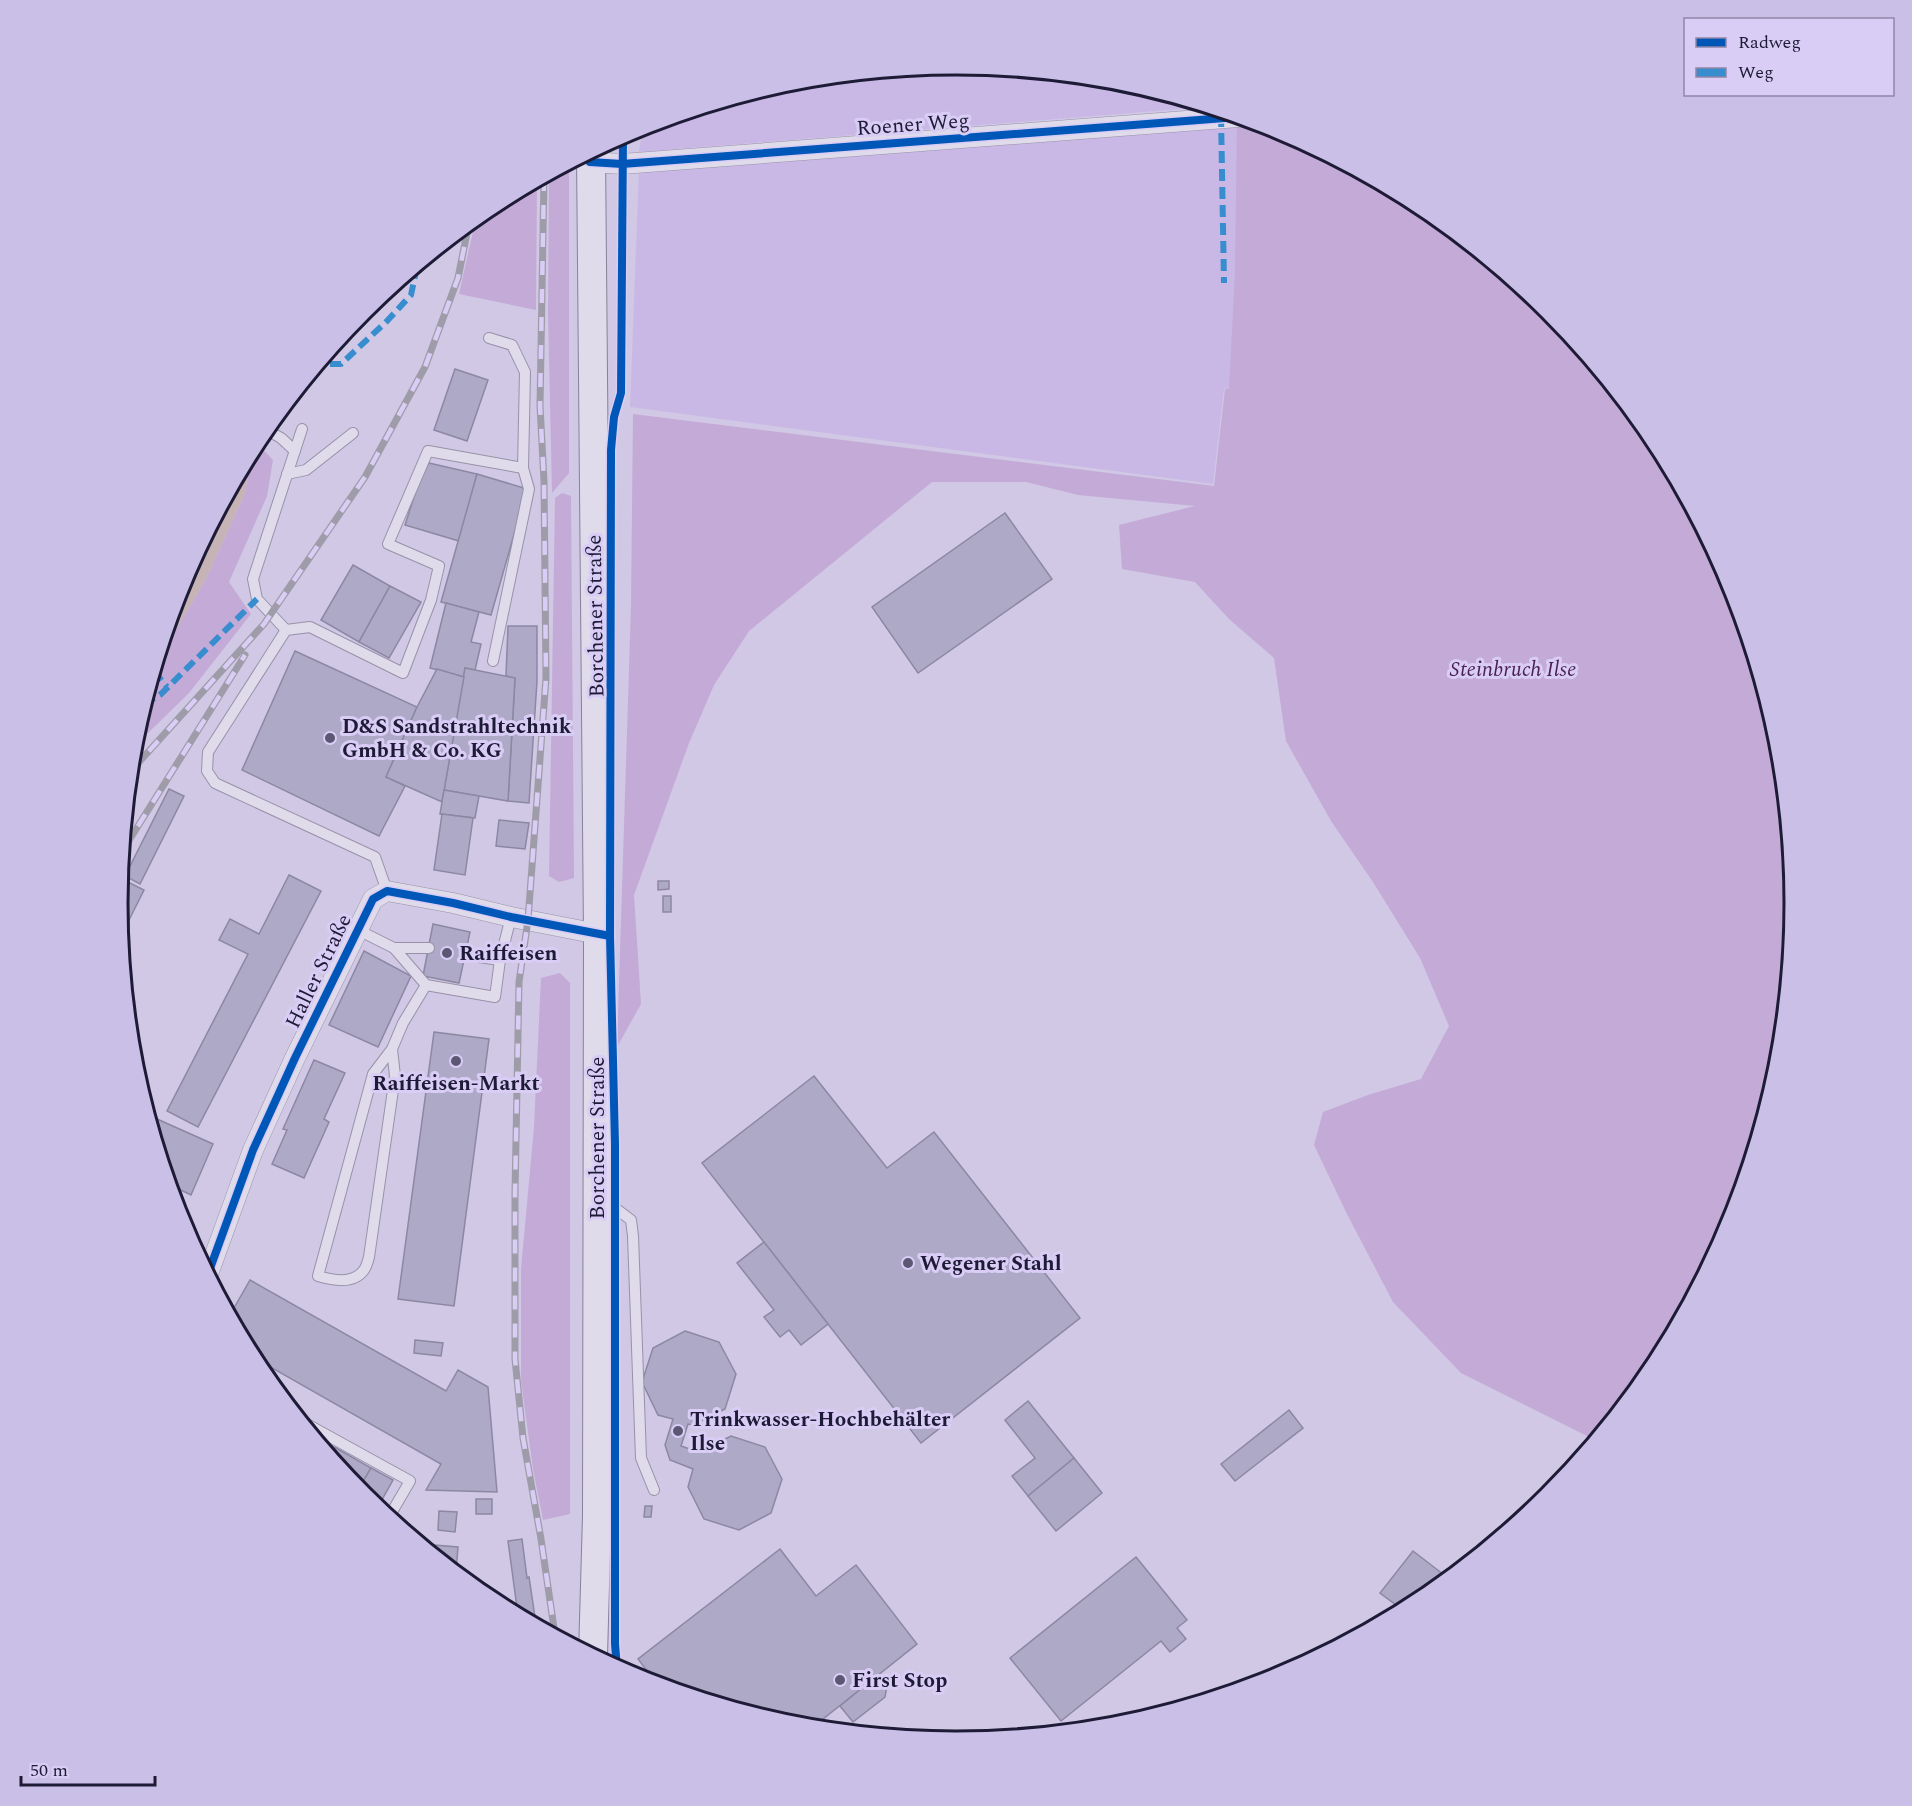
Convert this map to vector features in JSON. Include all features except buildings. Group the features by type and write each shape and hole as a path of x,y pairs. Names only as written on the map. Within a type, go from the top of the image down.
{"main road":[{"name":"Borchener Straße","path":"590,160 598,934 597,1516 593,1647"}],"street":[{"name":"Roener Weg","path":"594,158 622,164 1220,118"},
{"path":"387,891 598,934"},
{"name":"Haller Straße","path":"211,1265 254,1150 295,1058 373,899 387,891"}],"lane":[{"path":"489,338 512,345 525,372 523,468 529,489 493,661"},
{"path":"286,630 257,599 253,579 302,429"},
{"path":"287,474 306,470 353,433"},
{"path":"274,434 295,451"},
{"path":"286,630 310,627 403,673 431,600 439,566 388,544 428,451 523,468"},
{"path":"286,630 208,752 207,771 214,783 375,857 387,891"},
{"path":"358,930 394,948 426,985 495,997 500,960 511,917"},
{"path":"394,948 429,948"},
{"path":"465,956 500,960"},
{"path":"392,1049 395,1076 369,1257 363,1271 352,1279 332,1281 318,1276 373,1074 392,1049 403,1023 426,985"},
{"path":"597,1208 615,1208 631,1220 641,1458 654,1490"},
{"path":"318,1430 410,1481 393,1510"}],"shaded area":[{"path":"956,75 1064,82 1118,91 1188,109 639,152 641,137 742,103 848,82 902,77"},
{"path":"1240,126 1322,160 1416,215 1502,280 1537,314 1258,396 1224,388 1213,484 630,407 639,170"},
{"path":"248,475 245,493 206,579 173,635 213,537"}],"green space":[{"name":"Steinbruch Ilse","path":"1237,125 1322,160 1370,186 1460,246 1502,280 1579,357 1644,443 1699,537 1721,586 1756,689 1777,795 1784,903 1777,1011 1768,1065 1756,1117 1740,1169 1699,1269 1644,1363 1589,1437 1461,1373 1393,1302 1314,1145 1323,1112 1421,1079 1449,1026 1420,958 1373,882 1331,821 1286,741 1274,658 1229,619 1195,582 1122,569 1119,525 1195,506 1078,495 1026,482 932,482 749,631 714,685 689,743 634,895 641,1004 617,1047 631,606 633,414 1214,486 1225,389 1229,389 1235,272"},
{"path":"569,171 569,473 552,493 548,311 549,182"},
{"path":"537,189 536,310 459,294 473,231"},
{"path":"264,450 273,460 267,496 229,582 251,614 189,693 148,733 146,732 156,689 173,635 206,579 245,493 248,474"},
{"path":"562,493 571,496 574,878 559,882 549,876 555,498"},
{"path":"560,973 570,983 570,1514 543,1520 533,1469 521,1381 521,1269 534,1127 541,978"}],"railway":[{"path":"544,185 540,406 544,481 546,678 528,920 519,982 515,1359 523,1438 554,1626"},
{"path":"141,760 264,624 365,477 425,367 458,278 466,236"},
{"path":"131,837 245,655"}],"marked path":[{"path":"1221,119 1224,283"},
{"path":"330,364 341,364 387,321 411,295 415,276"},
{"path":"154,698 257,599"},
{"path":"159,678 167,687"}],"cycle path":[{"path":"590,162 622,164 1220,118"},
{"path":"616,1658 615,1144 610,936 611,450 614,417 621,393 623,145"},
{"path":"211,1265 253,1150 373,899 387,891 610,936"}],"place":[{"name":"D&S Sandstrahltechnik GmbH & Co. KG","path":"330,738"},
{"name":"Raiffeisen","path":"447,953"},
{"name":"Raiffeisen-Markt","path":"456,1061"},
{"name":"Wegener Stahl","path":"908,1263"},
{"name":"Trinkwasser-Hochbehälter Ilse","path":"678,1431"},
{"name":"First Stop","path":"840,1680"}]}
